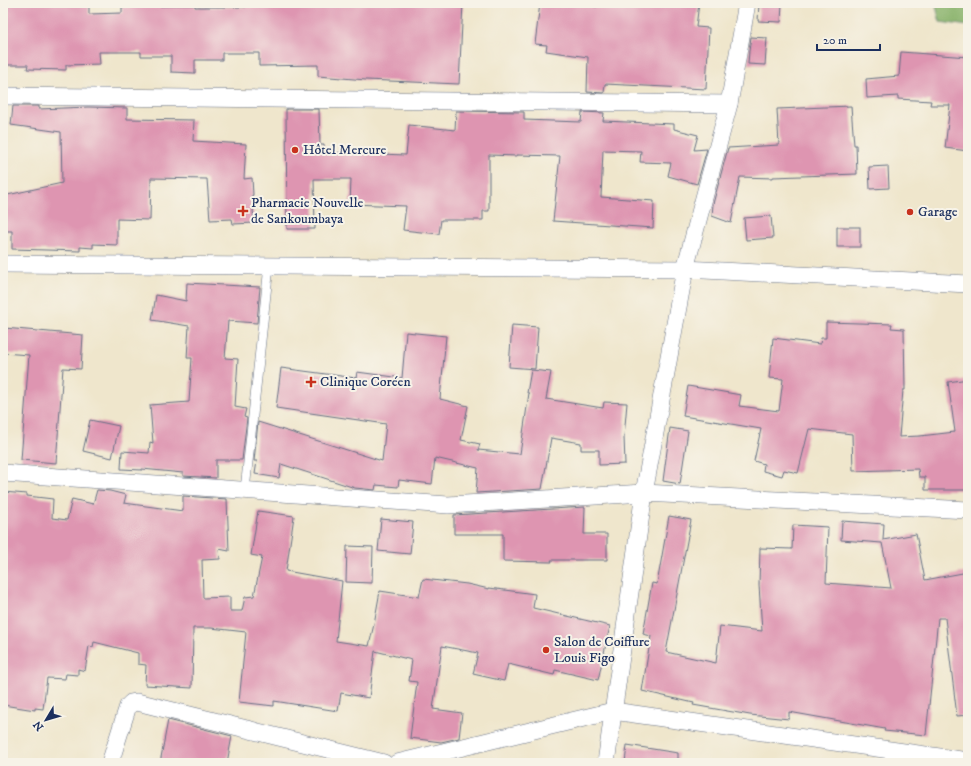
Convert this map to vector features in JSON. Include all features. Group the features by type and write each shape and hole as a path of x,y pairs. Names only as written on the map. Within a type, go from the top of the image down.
{"street":[{"path":"606,763 644,493 685,269 729,104 747,3"},
{"path":"3,96 729,104"},
{"path":"3,264 685,269 968,284"},
{"path":"3,473 448,505 644,493 968,510"},
{"path":"110,763 128,706 131,703 137,702 384,763"},
{"path":"397,763 613,711 893,757 968,761"}],"lane":[{"path":"245,490 269,266"}],"green space":[{"path":"935,3 968,3 968,26 940,22"}],"building":[{"path":"3,3 89,3 89,14 122,13 122,7 171,5 195,5 195,7 246,7 246,3 311,6 311,3 463,3 459,84 366,80 318,76 318,65 259,66 259,53 222,53 222,60 195,60 195,73 171,72 171,56 141,56 141,52 99,52 100,64 66,65 66,70 27,69 28,65 3,65"},
{"path":"540,3 567,3 597,7 597,3 699,3 696,27 709,28 706,89 605,84 604,93 587,92 588,57 546,51 547,45 535,44"},
{"path":"759,3 782,3 781,22 758,21"},
{"path":"751,37 767,38 765,65 748,64"},
{"path":"901,52 968,57 968,151 945,148 950,105 930,105 931,101 898,99 898,96 867,98 866,79 899,76"},
{"path":"13,106 39,106 39,109 88,107 127,108 127,119 194,120 193,141 246,144 244,179 252,178 254,223 233,224 232,219 210,220 207,179 151,178 150,220 117,219 117,245 93,244 93,248 80,247 80,251 12,249 12,231 3,231 3,196 62,183 61,132 11,125"},
{"path":"851,106 854,145 856,145 857,174 773,178 740,177 731,223 712,216 713,204 728,148 779,145 777,109"},
{"path":"286,109 319,109 320,145 324,145 324,152 406,155 409,125 455,130 456,111 524,112 524,120 581,122 582,112 604,113 603,121 674,124 674,129 698,135 694,150 707,149 697,184 668,176 671,163 640,162 641,151 603,150 601,197 654,201 653,228 553,221 560,156 489,155 489,211 483,211 483,220 441,220 439,234 403,230 406,206 350,204 351,179 314,179 315,229 287,229"},
{"path":"888,166 889,188 870,189 869,167"},
{"path":"771,216 773,238 746,240 744,218"},
{"path":"837,227 860,227 860,247 837,247"},
{"path":"187,283 260,287 257,323 228,321 225,358 238,359 235,407 246,409 244,417 247,418 242,460 216,460 216,478 183,476 183,473 142,469 121,469 122,451 149,453 150,442 153,443 150,405 189,402 192,358 187,358 189,326 152,320 156,295 186,301"},
{"path":"826,322 892,324 891,328 904,329 905,390 903,390 899,437 955,432 948,382 968,379 968,490 925,490 925,477 919,477 918,469 853,471 852,434 809,429 798,473 784,470 782,476 763,471 764,464 754,461 761,429 683,416 688,386 741,395 739,406 779,411 783,379 769,378 773,338 820,344 821,338 826,338"},
{"path":"512,325 538,327 535,369 509,367"},
{"path":"4,328 83,335 81,369 63,368 56,463 21,460 29,355 3,353"},
{"path":"406,332 446,336 440,399 468,406 461,440 480,444 478,450 520,454 531,370 551,372 546,399 603,408 604,402 627,403 624,437 625,464 599,465 599,450 581,450 581,443 551,438 542,489 476,493 478,468 435,458 432,484 399,480 398,487 376,485 375,490 355,488 281,464 279,478 255,474 257,461 254,461 258,422 382,461 386,424 276,408 281,368 356,378 357,372 402,378"},
{"path":"90,420 119,426 112,458 83,451"},
{"path":"670,428 688,431 680,484 663,481"},
{"path":"97,490 110,491 126,495 124,503 183,511 183,496 227,499 229,551 219,549 220,559 202,560 203,598 230,597 230,611 242,611 245,597 254,596 262,557 251,555 258,511 294,516 286,571 342,581 336,641 369,646 380,591 419,597 423,579 535,594 533,608 610,626 598,680 555,670 554,675 508,664 504,681 473,674 478,653 442,646 433,709 462,713 459,738 441,742 410,738 417,682 409,681 412,660 375,651 369,698 341,693 338,711 274,701 274,706 239,702 246,632 211,628 193,628 192,688 145,685 146,665 138,664 138,653 94,642 93,647 89,646 85,671 78,669 78,675 66,674 65,679 47,678 43,709 35,708 35,710 3,705 3,492 27,494 27,496 53,499 52,518 67,520 72,499 93,504"},
{"path":"585,507 584,534 607,534 607,560 551,560 552,562 503,561 503,534 454,534 454,515"},
{"path":"669,516 691,520 666,652 716,663 720,626 762,631 759,585 760,548 792,549 793,525 828,527 826,583 891,588 882,543 841,540 842,521 884,524 883,540 916,534 925,580 968,572 968,715 957,716 945,618 938,618 926,735 884,731 885,729 789,712 789,719 750,715 693,705 694,703 642,691 651,636 643,634 652,583 657,584"},
{"path":"381,519 413,522 410,554 378,551"},
{"path":"347,546 373,547 372,583 346,582"},
{"path":"168,720 232,736 227,763 160,763"},
{"path":"627,745 678,753 678,763 625,763"}],"place":[{"name":"Hôtel Mercure","path":"295,150"},
{"name":"Pharmacie Nouvelle de Sankoumbaya","path":"243,211"},
{"name":"Garage","path":"910,212"},
{"name":"Clinique Coréen","path":"311,382"},
{"name":"Salon de Coiffure Louis Figo","path":"546,650"}]}
